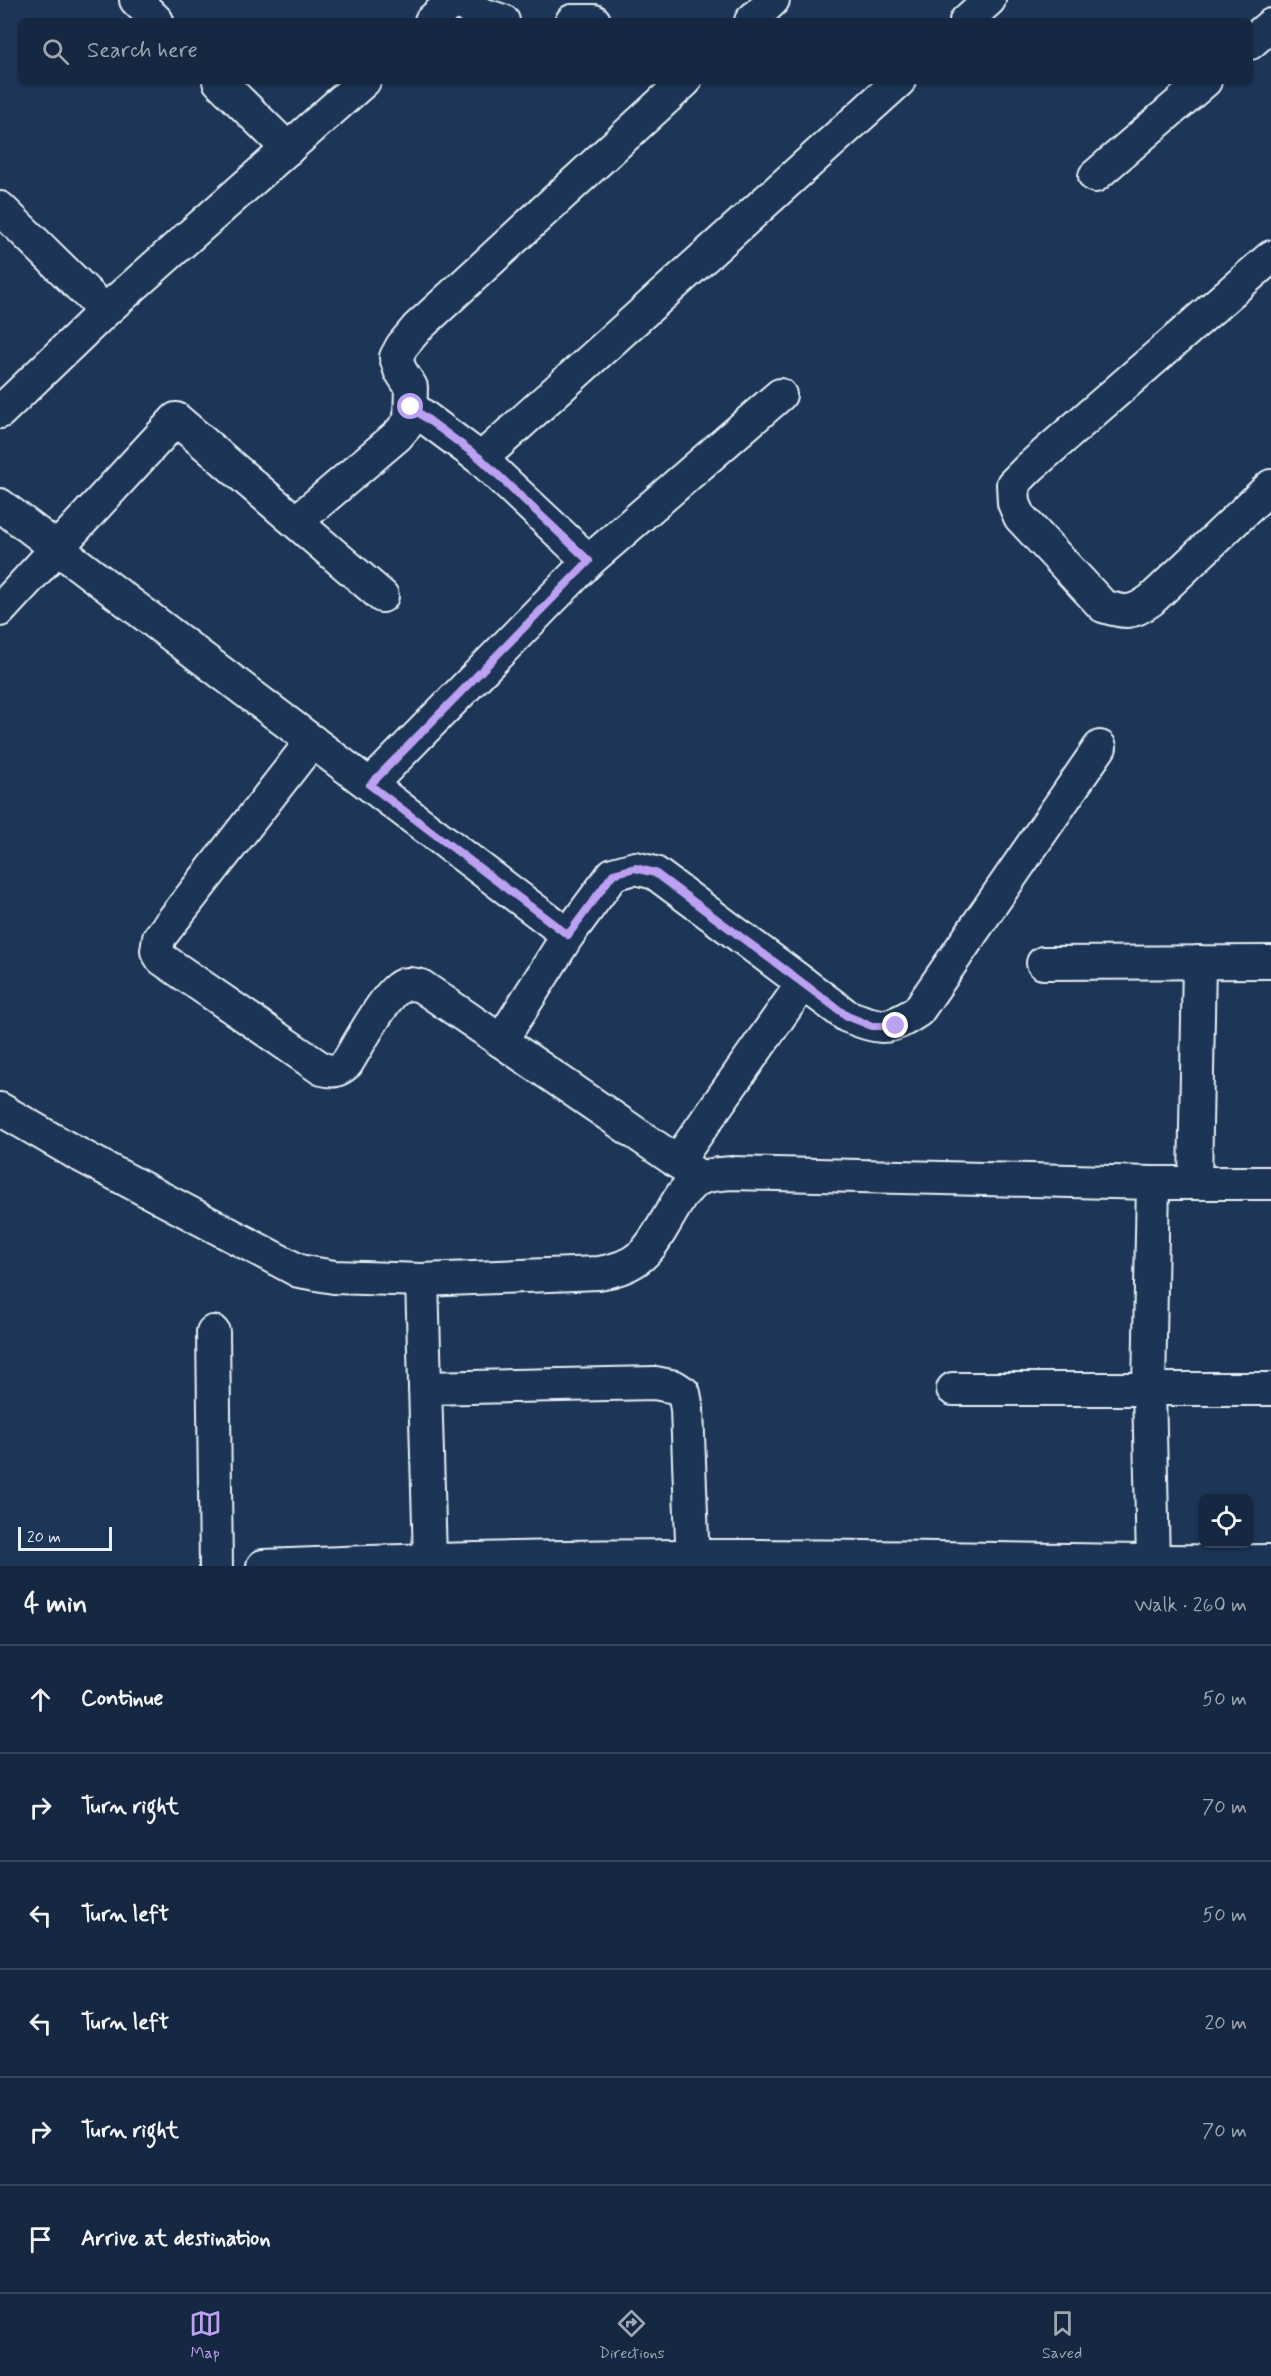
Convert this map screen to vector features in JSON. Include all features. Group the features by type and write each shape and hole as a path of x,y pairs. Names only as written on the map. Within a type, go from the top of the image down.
{"street":[{"path":"136,0 154,18"},
{"path":"434,18 454,0 494,18"},
{"path":"754,18 773,0"},
{"path":"969,18 989,0"},
{"path":"1253,40 1271,25"},
{"path":"222,84 288,149"},
{"path":"0,412 105,311 361,84"},
{"path":"297,521 397,436 410,421 411,387 400,370 396,357 417,328 675,84"},
{"path":"481,459 896,84"},
{"path":"1095,176 1202,84"},
{"path":"0,208 105,311"},
{"path":"1271,257 1013,484 1014,503 1020,517 1103,606 1122,612 1137,610 1151,600 1271,486"},
{"path":"370,785 589,561 780,395"},
{"path":"411,407 481,459 589,561"},
{"path":"0,610 176,419 382,596"},
{"path":"0,505 568,935"},
{"path":"312,741 159,938 157,951 162,959 171,966 322,1069 331,1072 339,1070 347,1063 389,998 399,987 409,983 421,986 689,1170 1153,1183 1271,1183"},
{"path":"501,1041 568,935 613,874 635,868 655,873 847,1016 872,1026 896,1026 918,1011 1100,747"},
{"path":"1196,1183 1199,962"},
{"path":"1042,963 1271,962"},
{"path":"0,1109 84,1157 299,1271 334,1278 422,1280 599,1273 620,1270 636,1262 650,1246 684,1190 689,1170 803,983"},
{"path":"1153,1183 1149,1389 1153,1562"},
{"path":"422,1280 430,1559"},
{"path":"213,1332 216,1566"},
{"path":"425,1388 656,1383 675,1387 684,1393 687,1409 692,1561"},
{"path":"953,1389 1271,1389"},
{"path":"263,1566 430,1559 481,1562 1271,1561"}],"route":[{"path":"411,407 481,459 589,561 370,785 568,935 613,874 635,868 655,873 847,1016 872,1026 896,1026"}]}
